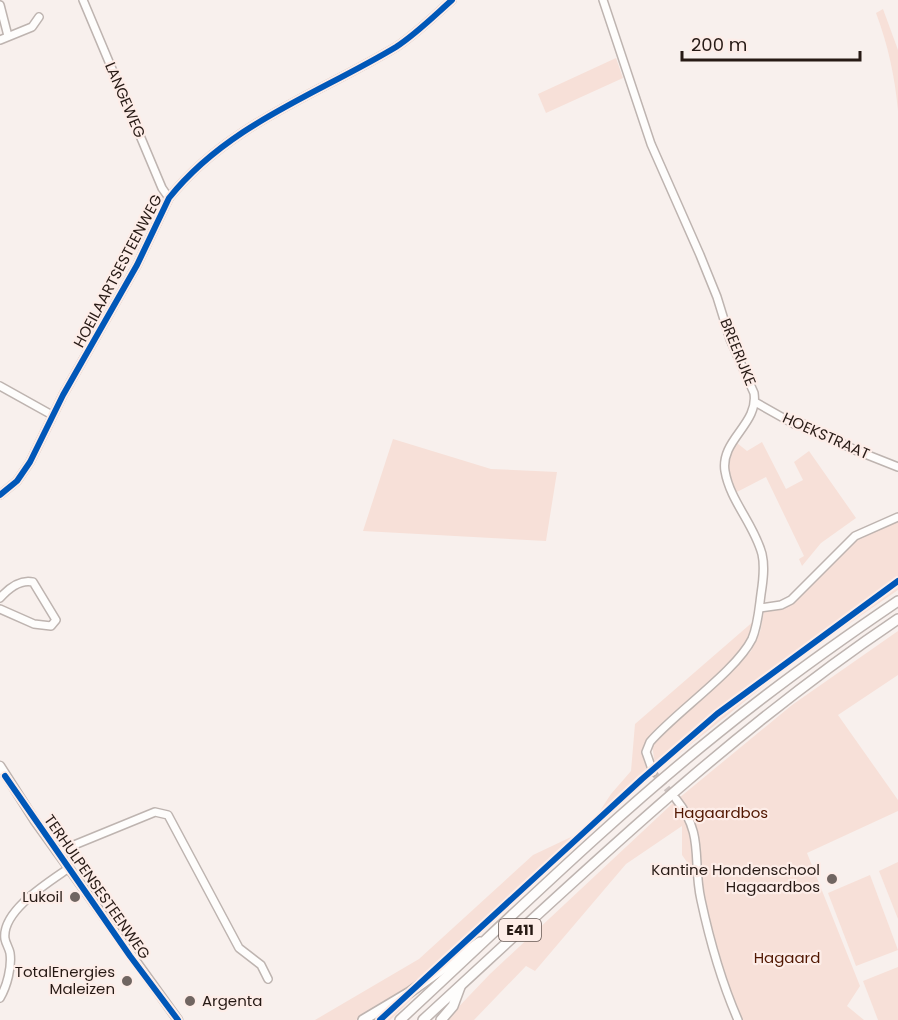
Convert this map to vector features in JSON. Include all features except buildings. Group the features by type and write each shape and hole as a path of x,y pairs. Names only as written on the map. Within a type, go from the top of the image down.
{"highway":[{"name":"E411","path":"400,1020 638,800 717,733 802,667 898,601"},
{"name":"E411","path":"423,1020 645,816 725,746 791,694 898,619"},
{"path":"363,1020 427,981 471,946 490,937"},
{"path":"441,1020 453,1006 461,985"}],"main road":[{"name":"TERHULPENSESTEENWEG","path":"0,766 3,777 178,1020"}],"street":[{"name":"LANGEWEG","path":"84,0 162,188 169,198"},
{"name":"HOEILAARTSESTEENWEG","path":"0,495 24,473 52,415 109,319 169,198 203,162 239,134 397,46 452,0"},
{"name":"BREERIJKE","path":"603,0 651,144 709,276 730,339 754,393 755,402 747,424 731,445 724,464 731,491 762,553 764,576 752,638 745,650 650,742 646,752 653,772"},
{"path":"0,5 9,36"},
{"path":"0,40 32,27 39,17"},
{"path":"0,386 52,415"},
{"name":"HOEKSTRAAT","path":"755,402 794,424 804,424 855,450 898,467"},
{"path":"759,608 775,606 791,600 855,536 898,517"},
{"path":"0,598 12,587 28,581 33,582 50,607 56,621 51,626 42,627 0,609"},
{"path":"676,799 694,829 700,898 717,966 738,1020"},
{"path":"57,852 155,812 168,815 239,948 261,965 268,979"},
{"path":"0,998 9,964 9,952 5,938 7,925 21,903 69,868"}],"green space":[{"path":"883,9 898,50 898,111 890,61 876,13"},
{"path":"616,58 623,78 546,113 538,94"},
{"path":"393,439 491,469 557,472 546,541 363,531"},
{"path":"762,442 786,489 803,480 794,462 809,451 856,518 821,543 802,566 799,559 804,556 766,477 735,493 729,473 729,461 733,449 737,443 747,451"},
{"path":"898,520 898,590 799,658 656,772 652,744 751,651 760,632 764,611 795,600 861,535"},
{"path":"755,620 750,634 727,664 654,734 643,749 651,776 463,949 405,991 356,1020 315,1020 419,959 533,855 588,829 611,794 631,771 635,724"},
{"path":"898,631 898,675 838,715 898,800 898,811 807,853 860,986 847,1006 864,1020 740,1020 719,960 707,915 700,885 694,825 679,798 792,705"},
{"path":"673,803 686,818 690,827 696,875 682,855 682,826 626,864 535,971 526,966 474,1020 446,1020 490,974"},
{"path":"898,862 898,919 879,871"},
{"path":"870,875 898,950 856,966 828,893"},
{"path":"898,967 898,1020 878,1020 863,981"},
{"path":"412,994 415,996 390,1020 369,1020"}],"tunnel":[{"path":"653,772 674,797"}],"cycle path":[{"path":"0,495 17,481 30,462 63,395 137,265 169,198 192,172 218,150 275,112 396,47 418,31 452,0"},
{"path":"380,1020 642,779 717,714 898,581"},
{"path":"5,776 130,956 178,1020"}],"place":[{"name":"Kantine Hondenschool Hagaardbos","path":"832,879"},
{"name":"Lukoil","path":"75,897"},
{"name":"TotalEnergies Maleizen","path":"127,981"},
{"name":"Argenta","path":"190,1001"}],"park label":[{"name":"Hagaardbos","path":"721,813"},
{"name":"Hagaard","path":"787,958"}]}
